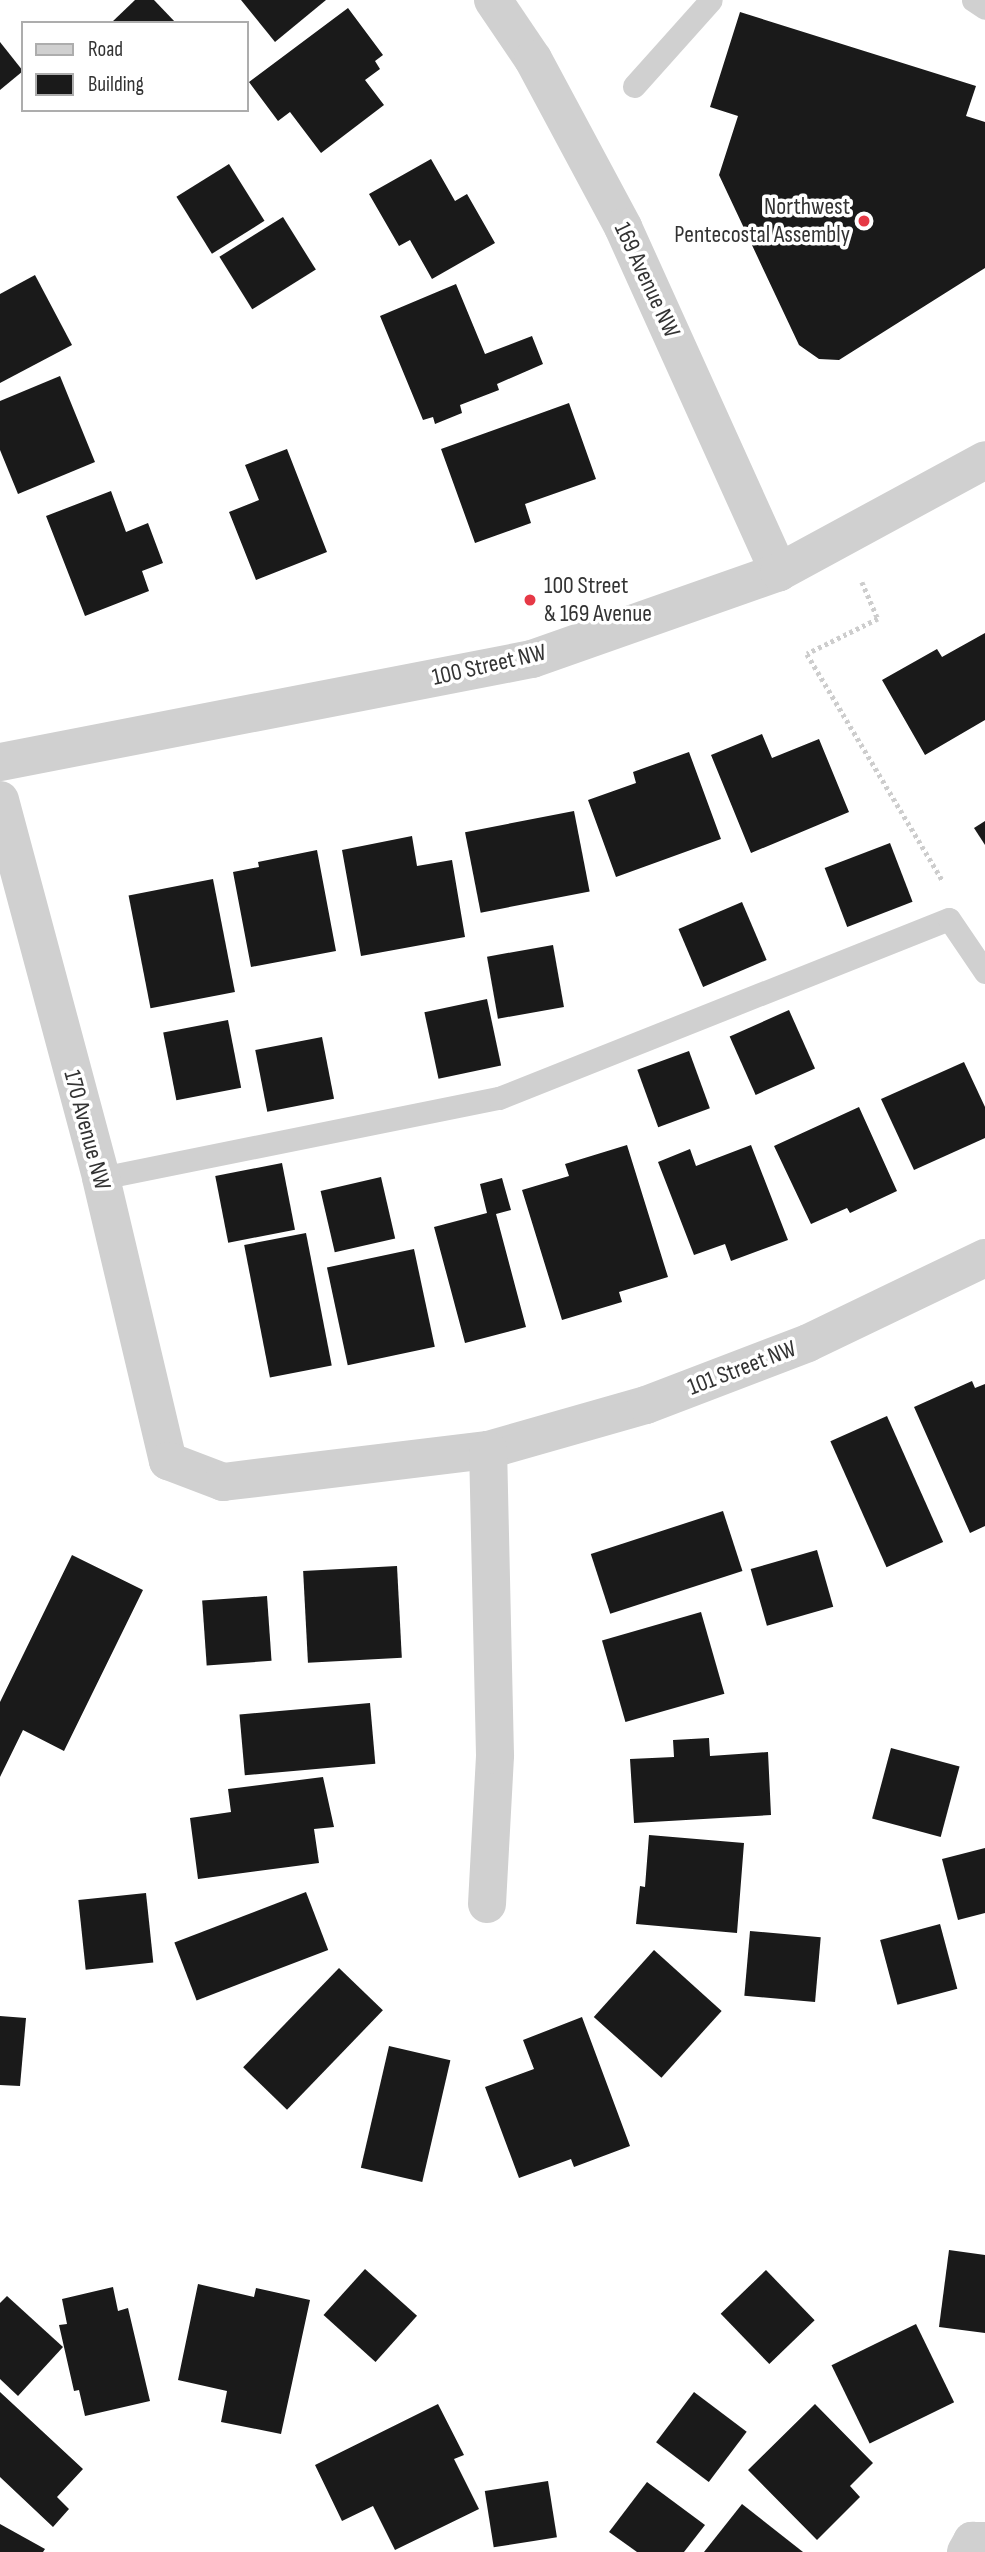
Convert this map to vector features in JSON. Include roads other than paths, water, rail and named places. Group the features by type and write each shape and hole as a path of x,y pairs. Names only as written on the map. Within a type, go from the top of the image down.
{"street":[{"name":"169 Avenue NW","path":"493,0 533,59 623,227 779,572"},
{"name":"100 Street NW","path":"0,762 531,659 779,572 985,460"},
{"name":"170 Avenue NW","path":"0,800 101,1178 168,1461"},
{"name":"101 Street NW","path":"168,1461 223,1482 488,1450 646,1405 808,1343 985,1258"},
{"path":"487,1904 495,1755 488,1450"},
{"path":"965,2552 972,2541 985,2542"}],"lane":[{"path":"634,86 711,0"},
{"path":"973,0 985,8"},
{"path":"101,1178 499,1098 949,919 985,972"}],"place":[{"name":"Northwest Pentecostal Assembly","path":"864,221"},
{"name":"100 Street & 169 Avenue","path":"530,600"}]}
